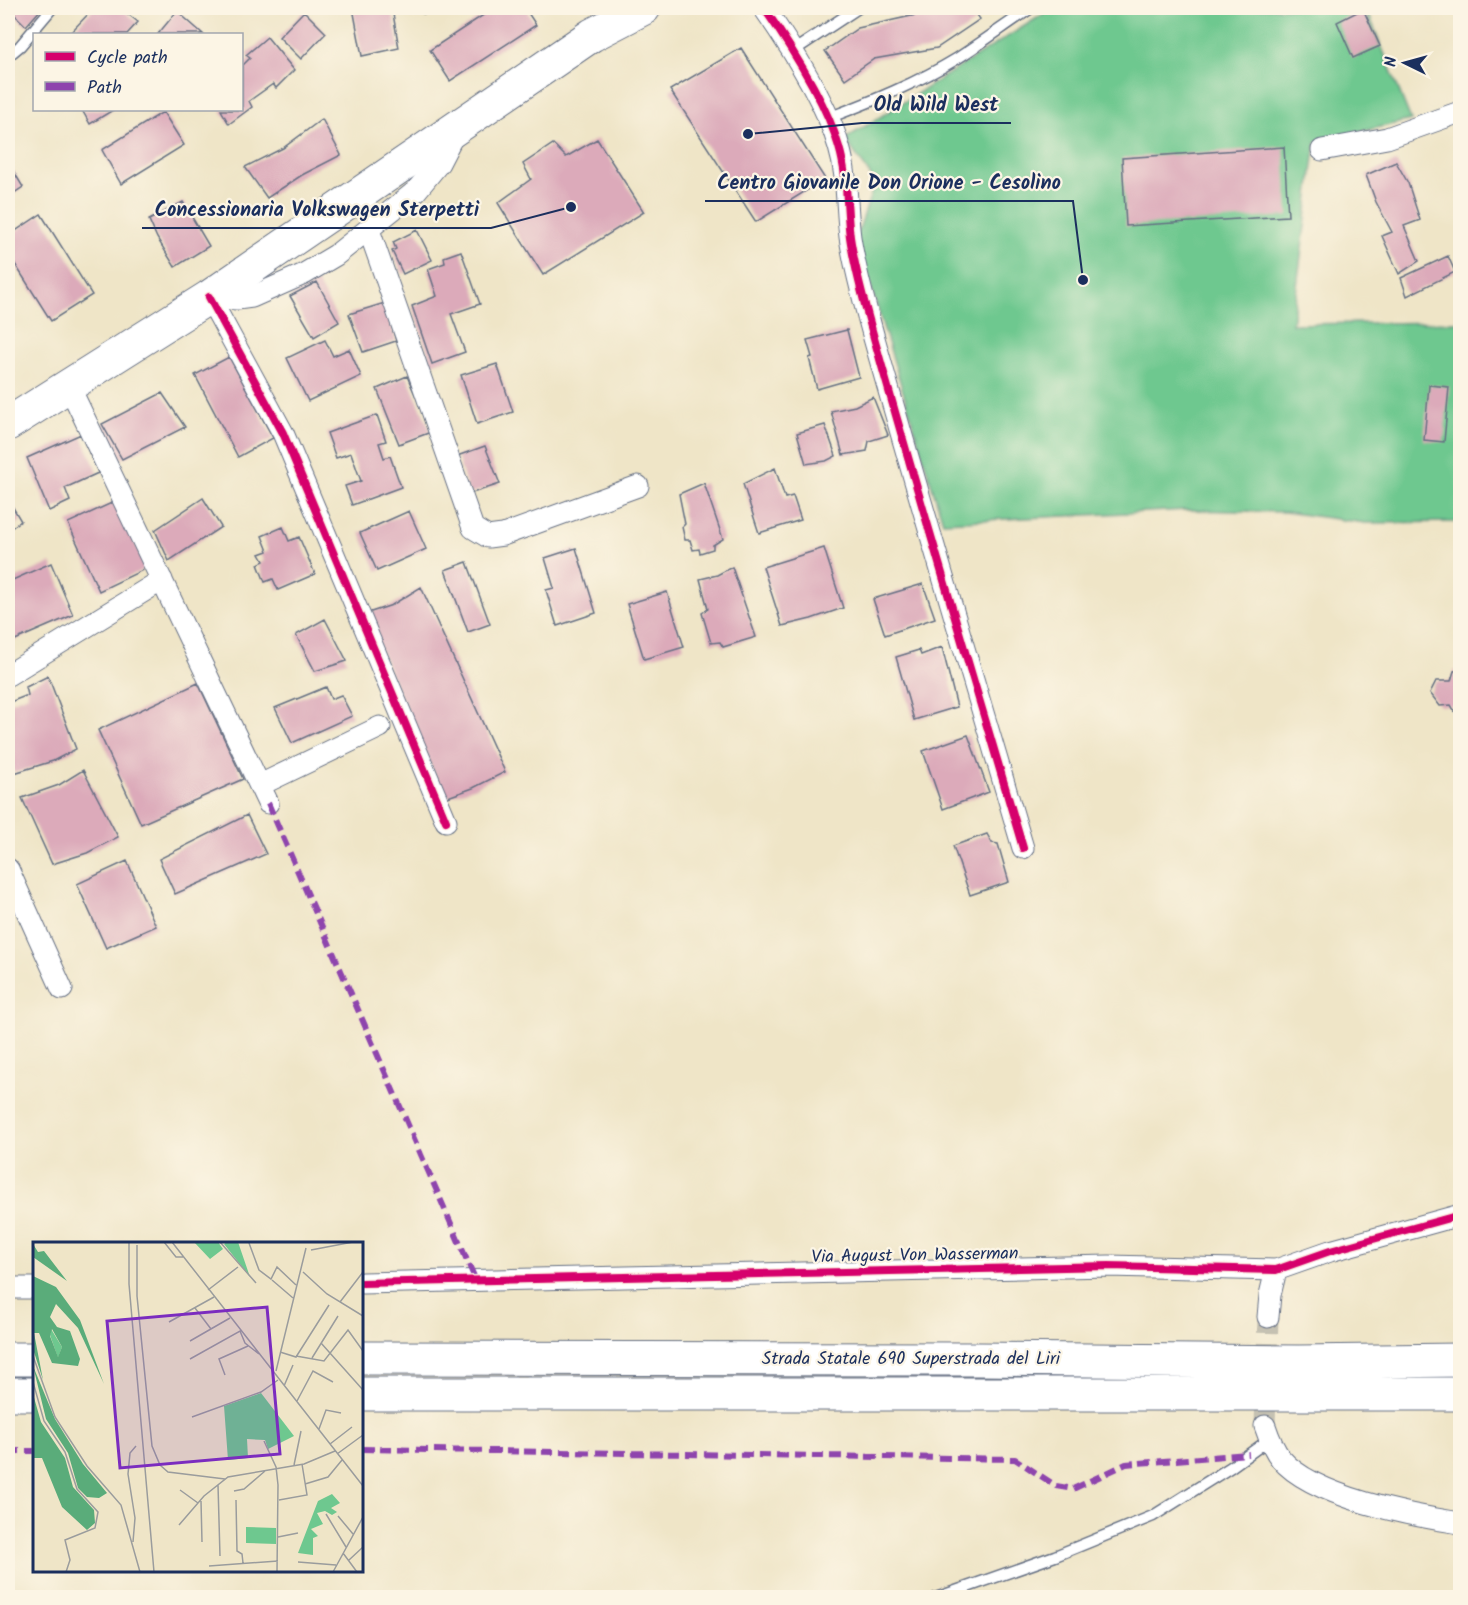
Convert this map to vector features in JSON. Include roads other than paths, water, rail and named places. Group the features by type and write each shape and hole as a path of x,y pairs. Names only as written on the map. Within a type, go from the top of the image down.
{"main road":[{"path":"592,35 611,8"},
{"path":"8,424 209,297 592,35 644,8"},
{"name":"Strada Statale 690 Superstrada del Liri","path":"363,1358 1299,1362 1461,1360"},
{"path":"8,1359 33,1359"},
{"path":"8,1394 33,1394"},
{"name":"Strada Statale 690 Superstrada del Liri","path":"363,1394 1461,1394"}],"street":[{"path":"764,8 793,51 836,137 845,171 850,237 859,282 903,443 1023,848"},
{"path":"1322,150 1387,138 1461,112"},
{"path":"209,297 237,299 252,297 316,267 369,230 422,185 439,163 457,127"},
{"path":"369,230 473,528 479,534 488,537 503,535 638,486"},
{"path":"209,297 283,433 446,821"},
{"path":"69,386 264,794 380,727"},
{"path":"8,675 162,580"},
{"path":"8,869 62,989"},
{"name":"Via August Von Wasserman","path":"363,1283 1109,1266 1276,1270 1330,1251 1461,1215"},
{"path":"1268,1317 1276,1270"},
{"path":"8,1288 33,1288"},
{"path":"1267,1432 1280,1458 1293,1471 1334,1492 1422,1518 1461,1523"}],"lane":[{"path":"8,56 20,46 52,8"},
{"path":"793,51 858,8"},
{"path":"828,118 881,97 944,66 1031,8"},
{"path":"936,1598 1055,1556 1153,1516 1232,1467 1267,1432"}],"tunnel":[{"path":"1265,1426 1268,1317"}],"place":[{"name":"Old Wild West","path":"748,134"},
{"name":"Concessionaria Volkswagen Sterpetti","path":"571,207"},
{"name":"Centro Giovanile Don Orione - Cesolino","path":"1083,280"}]}
